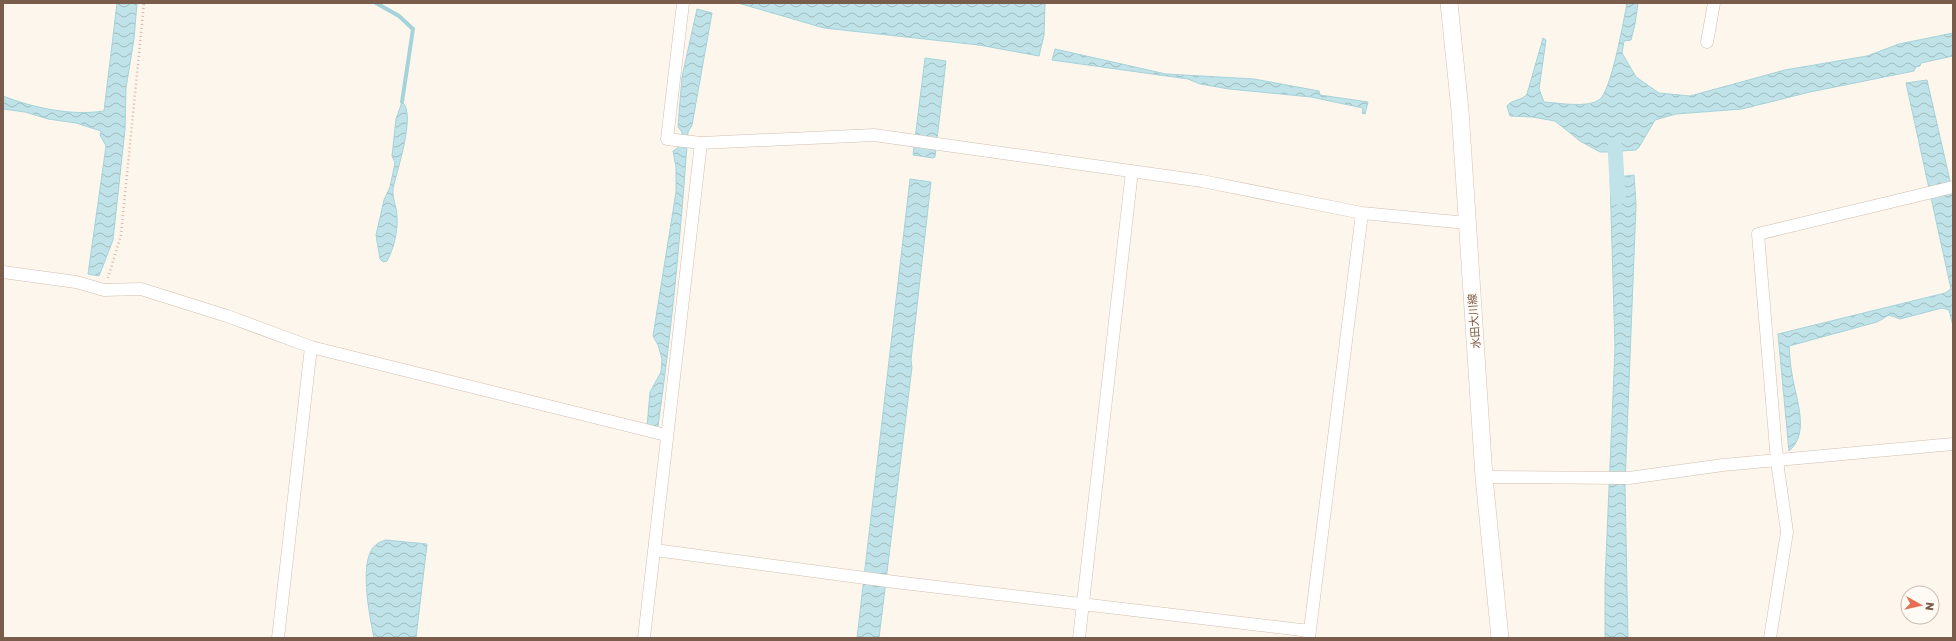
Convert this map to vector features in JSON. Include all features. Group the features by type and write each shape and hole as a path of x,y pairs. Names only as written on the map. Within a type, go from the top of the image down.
{"main road":[{"name":"水田大川線","path":"1449,3 1460,110 1484,477 1500,638"}],"street":[{"path":"683,3 667,139 701,143 874,136 887,137 1202,182 1362,213 1467,223"},
{"path":"1707,42 1714,3"},
{"path":"644,638 655,550 666,435 687,276 701,143"},
{"path":"1079,638 1132,171"},
{"path":"1770,638 1787,532 1778,461 1758,234 1953,187"},
{"path":"655,550 853,575 895,582 1083,603 1310,634 1362,213"},
{"path":"3,272 76,282 104,290 141,290 226,316 311,347 666,435"},
{"path":"278,638 311,347"},
{"path":"1484,477 1629,478 1723,466 1953,444"}],"path":[{"path":"104,290 121,235 144,3"}],"water":[{"path":"117,3 137,3 134,39 126,88 125,129 113,240 99,276 88,274 106,146 100,135 101,131 76,123 48,119 25,112 3,109 3,96 27,104 66,112 104,111"},
{"path":"738,3 1045,3 1044,35 1039,56 979,45 824,28"},
{"path":"1627,3 1638,3 1631,40 1624,41 1622,53 1636,77 1659,93 1690,96 1785,70 1867,56 1899,44 1953,33 1953,56 1921,63 1920,66 1916,67 1914,71 1810,92 1742,109 1676,114 1655,120 1639,147 1636,150 1620,151 1619,168 1611,168 1611,152 1600,152 1580,141 1555,121 1532,117 1510,116 1507,106 1527,94 1543,38 1546,40 1539,89 1544,102 1588,104 1599,100 1604,94 1608,84 1620,39"},
{"path":"697,9 712,13 692,125 688,132 668,352 658,426 653,430 647,427 650,392 661,372 662,359 658,345 653,336 676,192 676,167 673,151 680,146 682,132 678,127 682,77"},
{"path":"1055,49 1166,74 1254,79 1319,91 1320,95 1368,102 1365,114 1362,113 1363,108 1311,97 1229,89 1200,84 1188,79 1052,60"},
{"path":"925,58 946,61 935,157 933,158 913,155"},
{"path":"1927,80 1953,194 1953,326 1949,310 1942,308 1900,319 1889,315 1877,322 1789,346 1791,367 1800,414 1800,425 1796,443 1789,451 1778,334 1945,293 1951,289 1906,83"},
{"path":"402,102 406,108 407,130 393,189 397,213 397,228 392,251 387,261 383,262 380,259 376,235 384,200 390,187 395,163 392,156 396,119"},
{"path":"1634,175 1636,205 1625,485 1628,638 1605,638 1605,582 1615,348 1610,178"},
{"path":"910,179 931,182 911,360 912,367 879,638 857,638"},
{"path":"386,540 427,544 416,638 374,638 366,588 366,574 371,551 378,543"}],"waterway":[{"path":"376,3 399,16 413,29 402,102"},
{"path":"1615,147 1618,197"}]}
